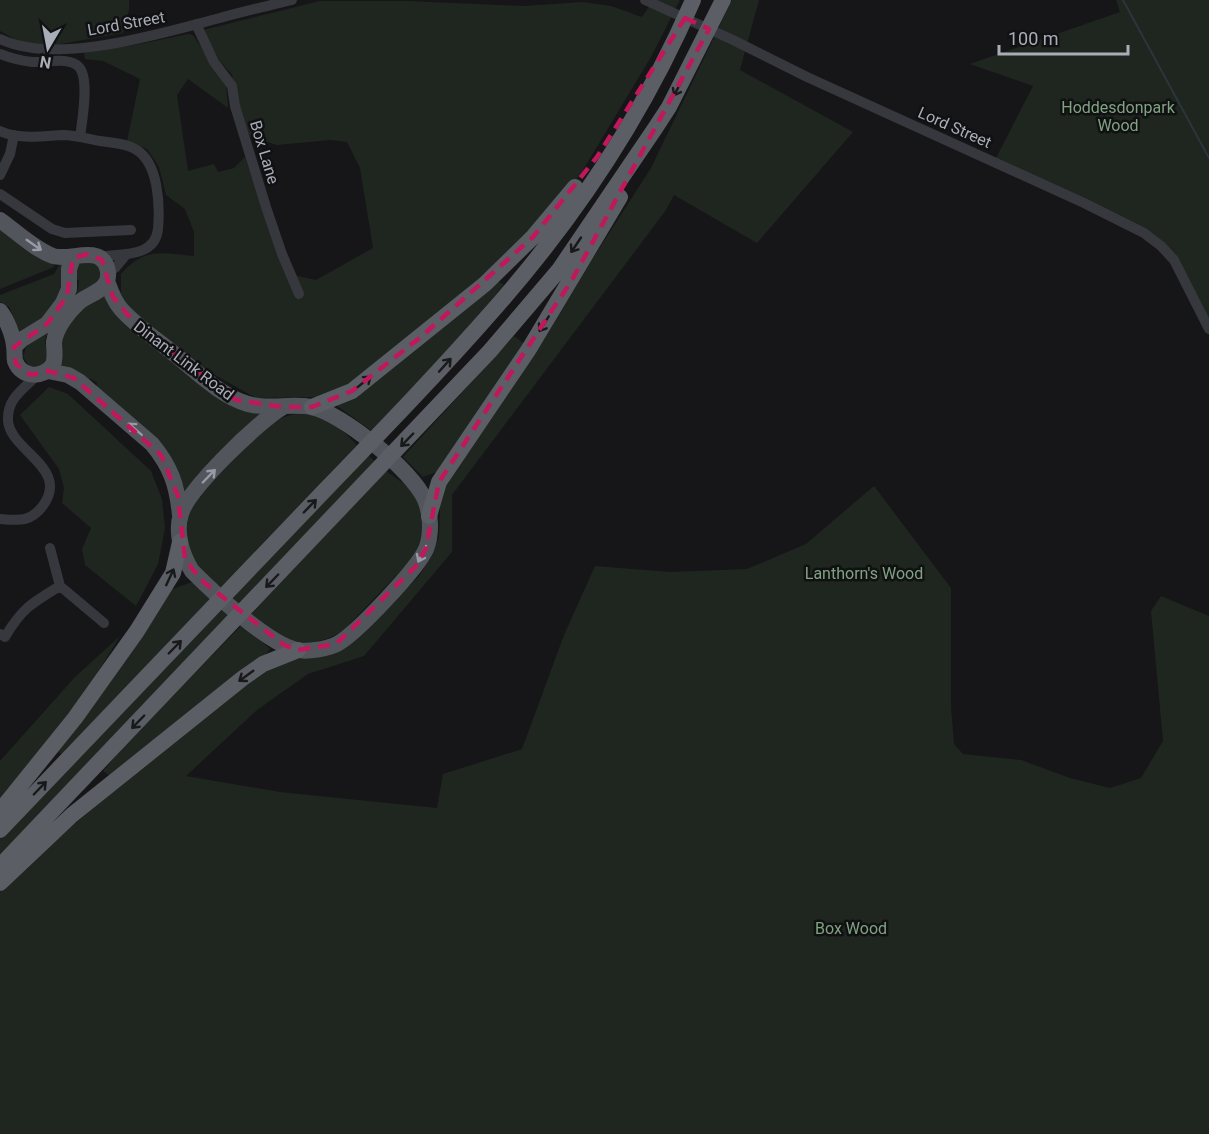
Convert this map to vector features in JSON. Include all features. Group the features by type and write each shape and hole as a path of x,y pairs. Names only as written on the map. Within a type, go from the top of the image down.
{"highway":[{"path":"0,830 441,368 496,307 546,246 615,147 678,36 693,0"},
{"path":"429,516 439,482 503,389 572,280 614,208 723,0"},
{"path":"312,407 352,392 509,262 568,198 678,36"},
{"path":"0,866 490,351 559,270 656,128"},
{"path":"0,811 75,718 137,631 173,573 180,542"},
{"path":"0,884 72,815 225,693 263,664 298,651"}],"main road":[{"path":"0,220 44,252 59,258 73,258 82,254 98,257"},
{"name":"Dinant Link Road","path":"98,257 102,260 116,303 133,321 224,392 248,404 312,407"},
{"path":"14,347 47,324 63,303 69,289 69,269 73,258"},
{"path":"43,373 55,359 55,339 61,325 81,300 98,292 107,277"},
{"path":"0,311 8,325 14,347 14,357 21,369 26,373 68,375 80,382 152,444 161,455 173,476 180,515 180,542 185,559 192,571 272,639 298,651 320,649 336,644 350,635 416,566 426,548 429,533 429,516 425,500 412,480 381,450 348,425 329,412 312,407"},
{"path":"180,515 190,495 259,423 283,407"}],"street":[{"name":"Lord Street","path":"0,39 24,48 65,48 117,42 292,0"},
{"name":"Lord Street","path":"645,0 1144,233 1174,260 1209,329"},
{"name":"Box Lane","path":"196,24 214,62 232,86 235,106 266,207 299,294"},
{"path":"0,54 20,60 72,63 79,67 84,95 80,137"},
{"path":"0,130 25,137 67,135 80,137 135,148 147,159 151,167 159,205 156,238 148,248 125,256 98,257"},
{"path":"0,175 10,154 14,135"},
{"path":"0,194 52,229 65,233 131,230"},
{"path":"107,277 125,256"},
{"path":"0,519 23,521 37,513 46,502 50,488 46,472 13,434 8,423 8,411 18,391 21,369"},
{"path":"18,391 43,373"},
{"path":"50,548 60,586 104,623"},
{"path":"2,635 32,603 60,586"}],"highlighted area":[{"path":"685,18 709,29 572,280 439,482 426,548 416,566 336,644 298,650 284,645 201,580 185,559 178,496 161,455 74,378 48,371 31,375 16,364 14,347 47,324 67,296 73,258 88,254 102,260 113,297 133,321 236,400 283,407 312,407 332,401 352,391 422,336 533,237 597,157"}],"green space":[{"path":"0,0 129,0 129,10 123,33 49,46 18,41 0,31"},
{"path":"653,0 680,0 651,57 580,175 506,260 344,392 324,397 256,398 199,366 131,312 121,294 121,274 138,259 154,254 194,256 194,232 185,209 166,195 159,167 147,149 127,141 140,79 103,61 85,59 84,52 193,35 226,84 228,108 188,79 177,95 188,171 214,164 218,172 234,168 245,157 278,256 294,275 316,280 373,248 360,168 347,142 330,140 277,145 251,137 245,128 237,105 232,75 219,60 203,30 320,1 408,1 524,6 583,2 611,6 642,17"},
{"name":"Box Wood","path":"732,0 759,0 740,70 853,132 757,243 674,195 666,210 452,495 452,552 364,656 308,674 257,710 186,776 280,792 437,808 443,774 522,749 564,635 595,566 670,572 747,569 806,544 874,486 951,588 951,707 954,744 963,754 1021,760 1070,778 1110,788 1141,778 1163,741 1151,611 1161,596 1209,616 1209,1134 0,1134 0,892 99,803 271,666 338,651 357,639 419,576 431,557 439,536 443,491 651,168"},
{"name":"Hoddesdonpark Wood","path":"1116,0 1209,0 1209,330 1166,248 995,160 1033,86 970,64 1120,12"},
{"path":"0,227 55,262 54,267 0,289"},
{"path":"81,262 96,263 101,272 98,281 79,296 76,292 79,281 75,277 77,266"},
{"path":"60,263 65,263 64,288 47,318 19,335 10,309 0,302 0,295 54,274"},
{"path":"498,281 504,285 446,353 372,431 337,406"},
{"path":"105,294 112,307 264,411 183,495 178,476 96,390 97,383 58,366 60,340 76,313"},
{"path":"47,331 49,334 46,336 45,344 48,348 48,361 40,367 29,366 23,357 26,347"},
{"path":"514,336 525,344 442,470 423,477 403,457"},
{"path":"49,387 68,394 151,471 162,499 165,528 158,564 136,606 85,565 82,549 91,528 62,503 64,488 59,469 20,415"},
{"path":"295,414 323,418 343,431 357,445 221,587 202,573 190,553 187,524 193,505 254,438 277,421"},
{"path":"368,455 377,463 240,605 232,597"},
{"path":"386,471 410,488 422,512 422,535 415,556 345,629 322,640 306,643 290,640 274,632 251,614"},
{"path":"192,582 211,598 62,755 58,751 170,590"},
{"path":"222,607 231,614 0,855 0,839"},
{"path":"243,624 270,649 260,660 110,776 103,771 135,733"},
{"path":"120,636 71,717 0,807 0,761 75,677"}],"waterway":[{"path":"1123,0 1209,158"}],"park label":[{"name":"Lanthorn's Wood","path":"864,573"}]}
